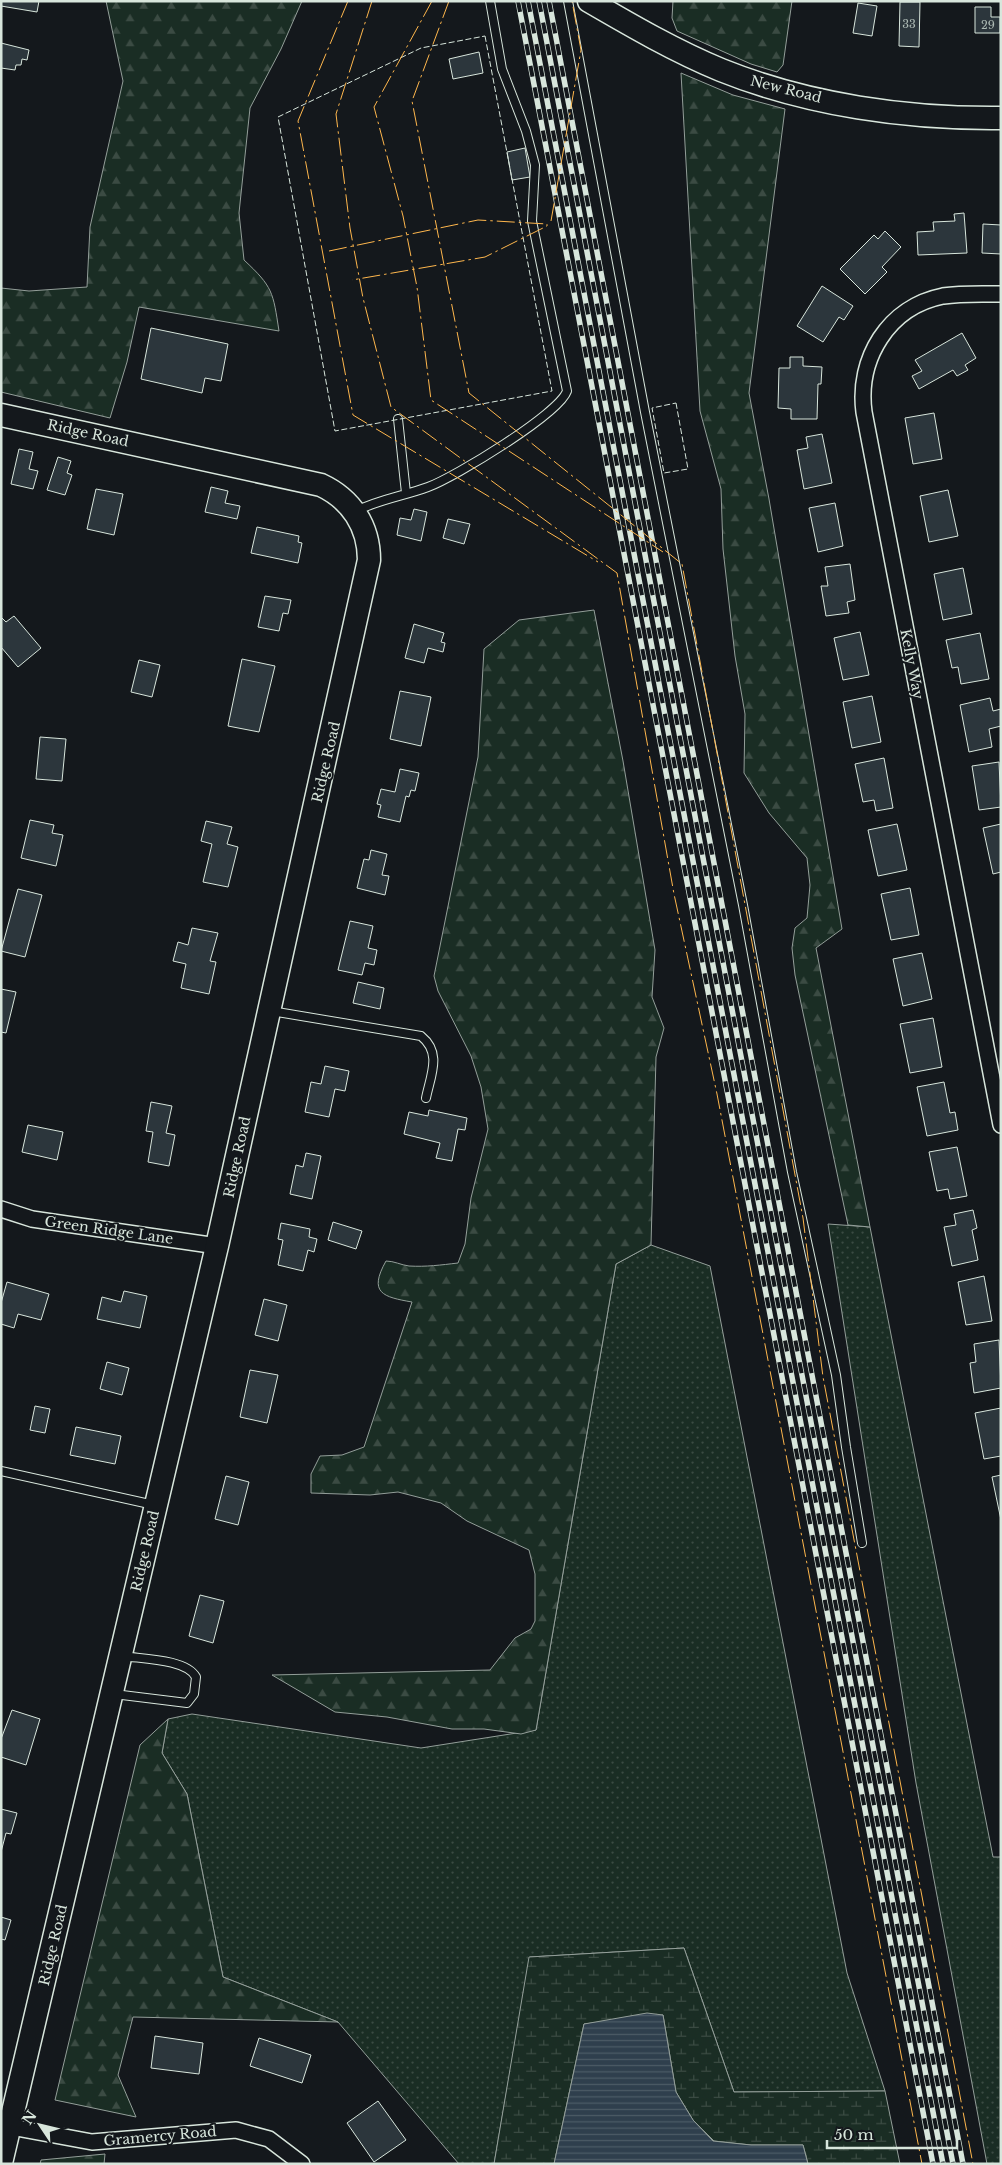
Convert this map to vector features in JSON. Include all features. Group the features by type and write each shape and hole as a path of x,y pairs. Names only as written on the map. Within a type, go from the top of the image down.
{"street":[{"name":"New Road","path":"589,1 677,51 721,70 784,90 901,113 944,117 1001,118"},
{"name":"Kelly Way","path":"1001,294 942,296 923,302 906,311 885,330 875,346 867,364 863,392 866,421 1001,1125"},
{"name":"Ridge Road","path":"1,415 313,482 335,492 354,512 364,529 368,544 367,576 217,1246 112,1694 6,2126 1,2163"},
{"name":"Green Ridge Lane","path":"1,1209 32,1219 217,1246"},
{"name":"Gramercy Road","path":"6,2126 92,2142 236,2130 269,2139 302,2164"}],"lane":[{"path":"354,512 373,502 429,487 458,473 550,412 564,398 567,391 532,221 535,165 526,131 502,69 490,1"},
{"path":"568,1 646,421 743,905 792,1172 836,1375 862,1543"},
{"path":"398,419 406,493"},
{"path":"270,1010 421,1036 430,1044 434,1054 426,1098"},
{"path":"1,1471 156,1506"},
{"path":"112,1694 187,1703 194,1694 196,1677 189,1669 179,1664 121,1656"}],"green space":[{"path":"106,1 302,1 281,49 250,108 239,213 244,260 261,277 270,291 279,331 139,307 127,362 110,418 1,392 1,288 29,291 87,287 90,227 123,81"},
{"path":"673,1 792,1 783,65 777,72 751,64 677,31 672,18"},
{"path":"681,73 733,95 785,109 749,393 769,499 842,929 816,948 870,1227 848,1225 795,975 792,948 795,928 807,918 810,885 807,858 769,813 744,773 745,714 735,656 723,549 721,489 700,411"},
{"path":"594,610 623,761 655,950 652,997 664,1028 656,1057 651,1245 616,1264 536,1730 521,1734 484,1729 452,1729 387,1717 335,1712 272,1675 490,1670 515,1638 531,1629 535,1621 535,1574 529,1550 467,1521 441,1503 398,1492 370,1495 311,1493 311,1474 320,1456 342,1455 364,1447 412,1302 393,1298 381,1292 378,1280 386,1261 415,1266 458,1263 465,1244 471,1198 488,1129 481,1087 471,1056 438,991 434,976 478,757 484,649 519,620"},
{"path":"828,1224 870,1227 993,1857 1001,1857 1001,2164 987,2164 916,1783"},
{"path":"651,1245 710,1266 847,1973 885,2091 734,2092 684,1948 530,1957 494,2164 459,2164 338,2022 223,1977 187,1794 162,1753 168,1719 192,1714 421,1748 536,1730 616,1264"},
{"path":"168,1719 162,1753 187,1794 223,1977 338,2022 133,2017 118,2075 136,2117 55,2100 140,1745"},
{"path":"684,1948 734,2092 885,2091 900,2164 808,2164 803,2145 751,2145 714,2141 693,2120 676,2092 663,2015 584,2024 554,2164 494,2164 529,1957"},
{"path":"105,2154 104,2164 40,2164 41,2160"}],"water":[{"path":"647,2013 663,2015 676,2092 693,2120 713,2141 751,2145 803,2145 808,2164 554,2164 584,2024"}],"building":[{"path":"1,1 39,1 37,12 1,6"},
{"path":"900,2 920,2 919,47 899,46"},
{"path":"858,3 877,6 872,36 853,33"},
{"path":"975,7 991,7 991,17 1000,17 1000,33 975,33"},
{"path":"1,43 29,50 27,60 22,59 21,65 16,65 15,70 1,68"},
{"path":"479,52 483,73 453,79 449,59"},
{"path":"525,148 530,177 512,180 507,152"},
{"path":"964,213 967,253 918,255 917,232 934,231 933,222 955,221 954,214"},
{"path":"983,224 1001,225 1001,254 982,253"},
{"path":"885,231 901,247 882,267 887,272 865,294 840,269 874,235 878,239"},
{"path":"822,286 853,306 844,320 839,317 823,342 797,326"},
{"path":"151,328 228,344 221,381 205,378 202,393 141,379"},
{"path":"962,333 976,358 965,365 968,370 957,376 953,370 919,389 912,376 922,371 915,360"},
{"path":"790,357 803,357 803,366 822,367 821,384 818,384 817,419 791,419 791,409 778,408 779,368 790,368"},
{"path":"934,413 942,459 913,464 905,418"},
{"path":"822,434 832,483 804,489 797,450 808,448 806,437"},
{"path":"19,449 33,452 29,469 38,471 33,489 11,484"},
{"path":"58,457 71,461 67,473 72,475 65,495 47,490"},
{"path":"211,487 228,491 225,503 240,506 237,519 205,512"},
{"path":"96,489 123,494 114,535 87,529"},
{"path":"948,490 958,536 929,542 920,496"},
{"path":"835,503 843,546 818,552 809,508"},
{"path":"414,509 427,512 421,541 397,535 400,518 411,520"},
{"path":"448,519 470,524 464,544 443,538"},
{"path":"257,527 299,536 298,542 302,543 298,563 251,553"},
{"path":"850,564 855,600 847,602 849,613 826,616 821,586 828,586 825,567"},
{"path":"963,568 972,614 943,620 934,574"},
{"path":"265,596 291,600 288,614 283,613 279,631 258,627"},
{"path":"14,616 41,648 18,667 1,647 1,617 6,622"},
{"path":"414,624 444,633 441,642 445,643 443,652 428,648 424,663 405,658"},
{"path":"860,632 869,675 843,680 834,638"},
{"path":"980,633 989,679 961,684 958,667 952,668 946,640"},
{"path":"242,659 275,666 259,732 228,726"},
{"path":"139,660 160,665 152,697 131,692"},
{"path":"400,691 431,697 421,746 390,739"},
{"path":"872,696 881,742 852,748 843,702"},
{"path":"990,698 993,711 1001,709 1001,726 989,729 992,747 969,752 960,705"},
{"path":"40,737 66,739 62,781 36,779"},
{"path":"884,758 893,808 876,811 874,800 863,802 855,764"},
{"path":"999,762 1001,807 979,810 972,766"},
{"path":"400,769 419,773 415,791 411,790 409,797 406,796 400,822 378,817 381,805 377,804 381,789 395,792"},
{"path":"30,820 54,825 52,833 63,835 56,866 21,858"},
{"path":"206,821 232,827 227,844 238,847 228,887 203,882 212,844 201,841"},
{"path":"897,824 907,870 878,876 868,830"},
{"path":"1001,824 1001,872 993,874 983,828"},
{"path":"371,850 387,854 382,875 389,876 385,895 357,888 364,859 369,860"},
{"path":"910,888 919,935 891,940 881,894"},
{"path":"18,889 42,895 25,957 1,951"},
{"path":"350,921 373,926 368,948 377,950 374,965 365,963 362,975 338,970"},
{"path":"192,928 218,933 210,961 216,962 209,994 181,988 186,964 173,961 178,942 188,945"},
{"path":"922,953 932,999 903,1006 893,959"},
{"path":"358,982 384,988 380,1009 353,1003"},
{"path":"1,989 16,992 6,1033 1,1032"},
{"path":"933,1018 942,1067 910,1073 900,1024"},
{"path":"325,1066 349,1071 345,1091 335,1089 329,1117 305,1112 311,1082 321,1084"},
{"path":"944,1082 950,1113 955,1112 958,1130 927,1136 917,1087"},
{"path":"151,1102 172,1106 166,1133 175,1135 169,1166 148,1162 153,1132 146,1131"},
{"path":"429,1110 467,1118 465,1130 458,1129 452,1161 436,1158 440,1143 404,1134 409,1112 428,1116"},
{"path":"28,1125 63,1132 57,1160 22,1152"},
{"path":"957,1147 967,1196 950,1199 948,1189 937,1191 929,1152"},
{"path":"306,1153 321,1156 312,1199 290,1194 296,1165 303,1167"},
{"path":"973,1210 977,1228 972,1230 978,1260 952,1266 944,1227 956,1225 954,1214"},
{"path":"333,1222 362,1231 356,1249 328,1240"},
{"path":"281,1223 310,1229 309,1237 317,1239 314,1252 308,1250 303,1271 278,1265 283,1240 278,1239"},
{"path":"984,1276 992,1321 966,1325 958,1282"},
{"path":"7,1282 49,1294 41,1320 18,1314 14,1328 1,1324 1,1303"},
{"path":"124,1291 147,1296 140,1328 97,1319 102,1297 121,1302"},
{"path":"264,1299 287,1305 278,1341 255,1335"},
{"path":"999,1340 1001,1388 974,1393 970,1363 976,1362 974,1344"},
{"path":"107,1362 129,1368 122,1395 100,1389"},
{"path":"250,1370 278,1375 267,1423 240,1417"},
{"path":"35,1406 50,1409 45,1433 30,1430"},
{"path":"1001,1408 1001,1456 984,1459 975,1413"},
{"path":"76,1427 121,1436 115,1464 70,1455"},
{"path":"1001,1475 1001,1520 992,1477"},
{"path":"226,1476 249,1482 238,1525 215,1519"},
{"path":"200,1595 224,1601 213,1643 189,1636"},
{"path":"12,1710 40,1719 26,1765 1,1757 1,1739"},
{"path":"1,1809 17,1813 11,1834 6,1833 1,1852"},
{"path":"1,1917 11,1920 5,1940 1,1939"},
{"path":"155,2036 203,2043 199,2074 151,2068"},
{"path":"259,2038 311,2055 302,2083 250,2066"},
{"path":"378,2101 406,2140 374,2162 347,2123"}],"railway":[{"path":"518,1 933,2164"},
{"path":"528,1 943,2164"},
{"path":"539,1 953,2164"},
{"path":"549,1 963,2164"}],"fence":[{"path":"485,36 552,391 335,431 278,117 421,48 485,36"},
{"path":"676,403 688,469 664,473 652,408 676,403"}],"power":[{"path":"348,1 298,121 353,415 598,562"},
{"path":"372,1 336,114 350,228 363,298 391,407 617,573 674,894 717,1094 922,2164"},
{"path":"432,1 374,107 403,216 417,287 431,400 663,552"},
{"path":"449,1 412,101 469,393 682,564 803,1218 823,1377 973,2164"},
{"path":"551,221 581,50 572,1"},
{"path":"329,251 478,220 547,224 547,226 485,257 352,280"}]}
